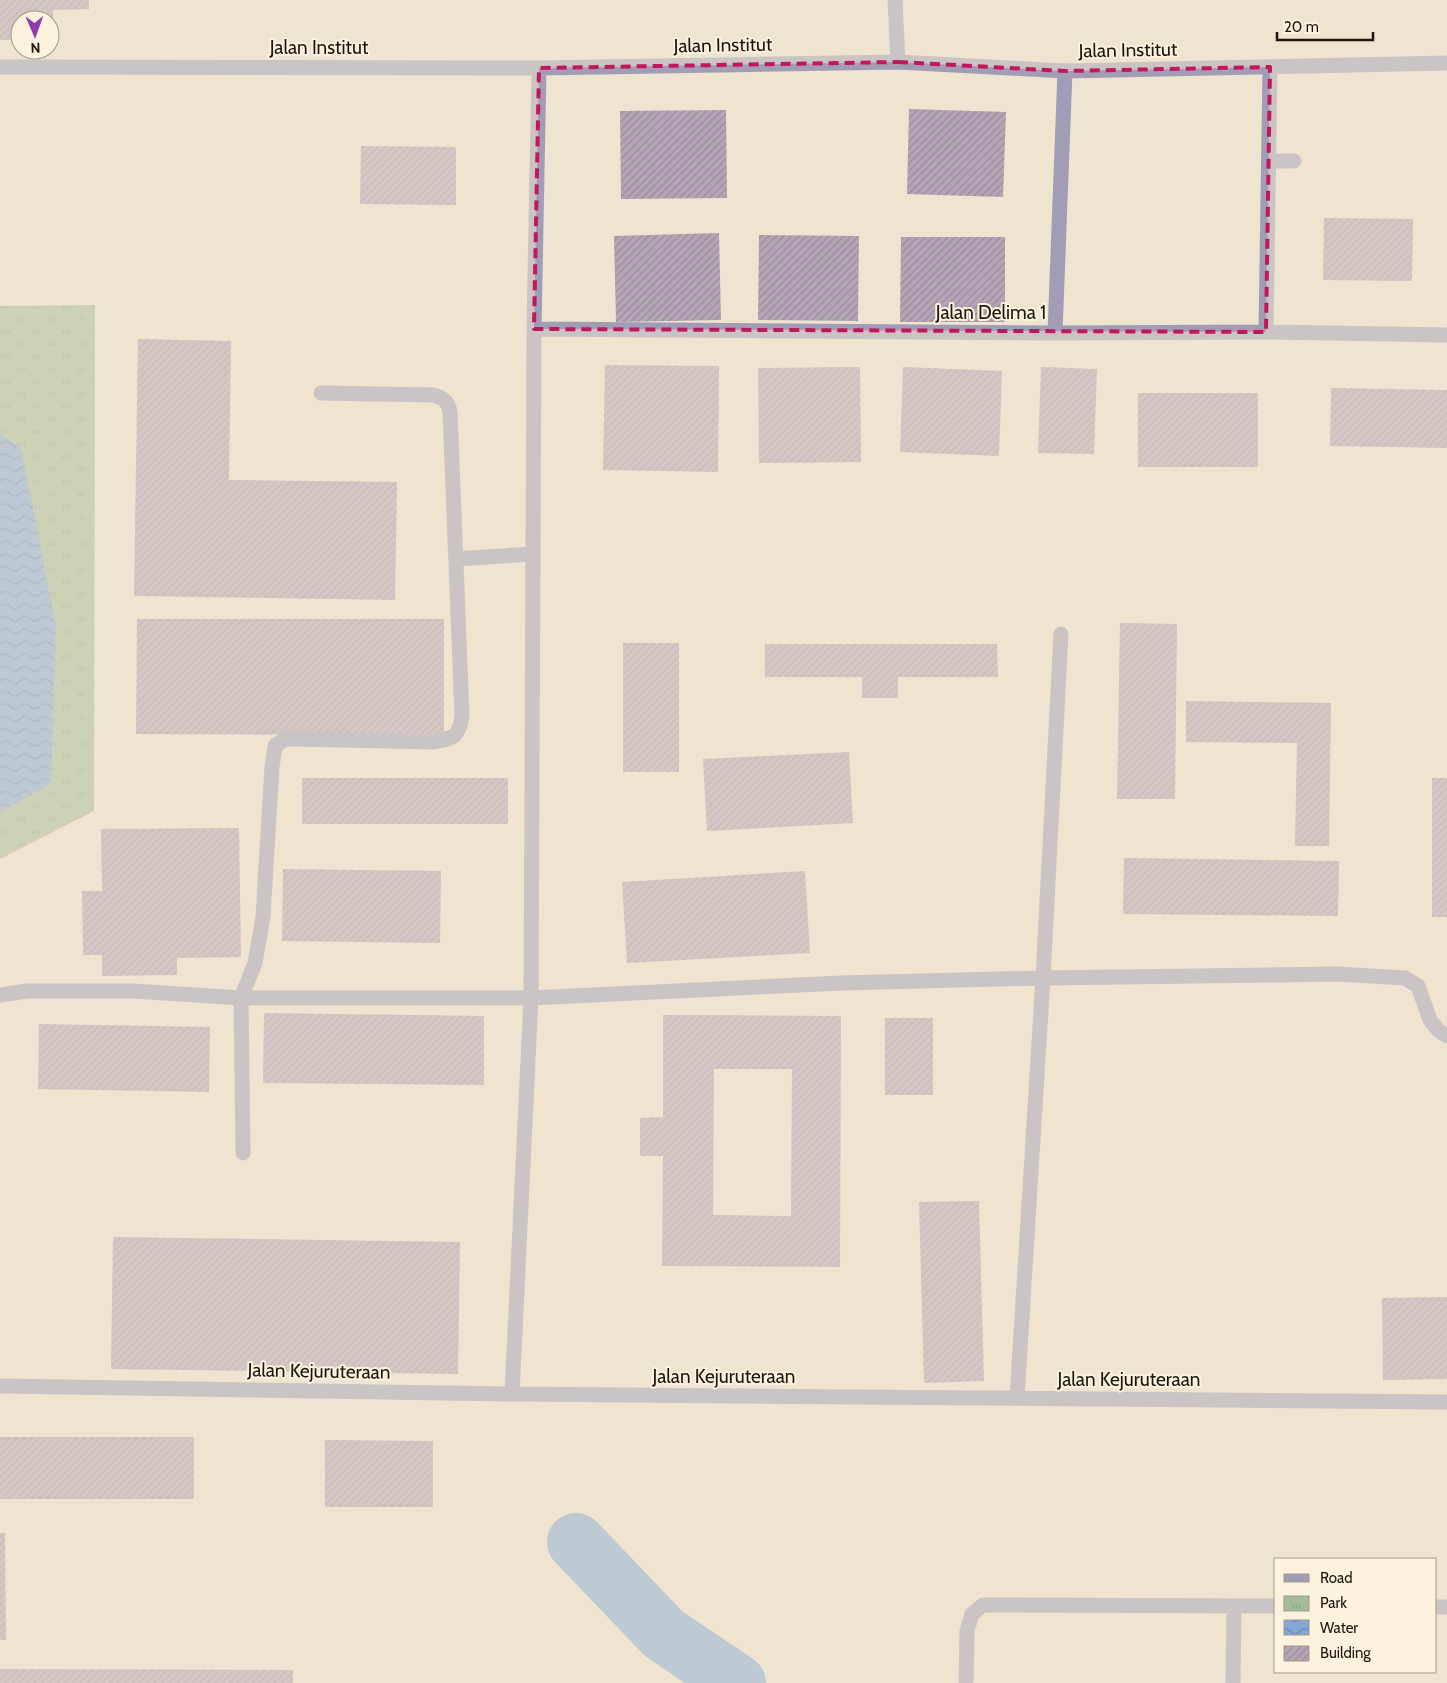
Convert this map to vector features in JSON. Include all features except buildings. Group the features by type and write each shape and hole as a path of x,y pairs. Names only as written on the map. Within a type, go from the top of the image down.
{"street":[{"path":"896,0 898,62"},
{"name":"Jalan Institut","path":"0,67 539,68 898,62 1065,71 1447,63"},
{"path":"1266,332 1270,67"},
{"path":"512,1394 531,998 532,554 539,68"},
{"path":"1056,333 1065,71"},
{"path":"1269,161 1294,161"},
{"name":"Jalan Delima 1","path":"534,329 1056,333 1266,332 1447,335"},
{"path":"243,1153 241,998 255,963 263,917 275,746 280,741 292,739 434,742 451,738 460,730 462,716 450,412 448,404 443,397 433,395 320,393"},
{"path":"456,559 532,554"},
{"path":"1017,1398 1043,978 1061,634"},
{"path":"0,995 26,991 134,991 241,998 531,998 842,983 1337,974 1405,978 1418,986 1430,1020 1438,1031 1447,1036"},
{"name":"Jalan Kejuruteraan","path":"0,1386 512,1394 1447,1402"},
{"path":"966,1683 967,1631 972,1614 983,1605 1274,1606"},
{"path":"1234,1606 1234,1683"}],"highlighted area":[{"path":"898,62 1065,71 1270,67 1266,332 534,329 539,68"}],"green space":[{"path":"95,305 94,811 0,859 0,306"}],"water":[{"path":"0,434 21,448 56,626 51,784 0,812"}],"waterway":[{"path":"576,1542 664,1634 737,1683"}]}
